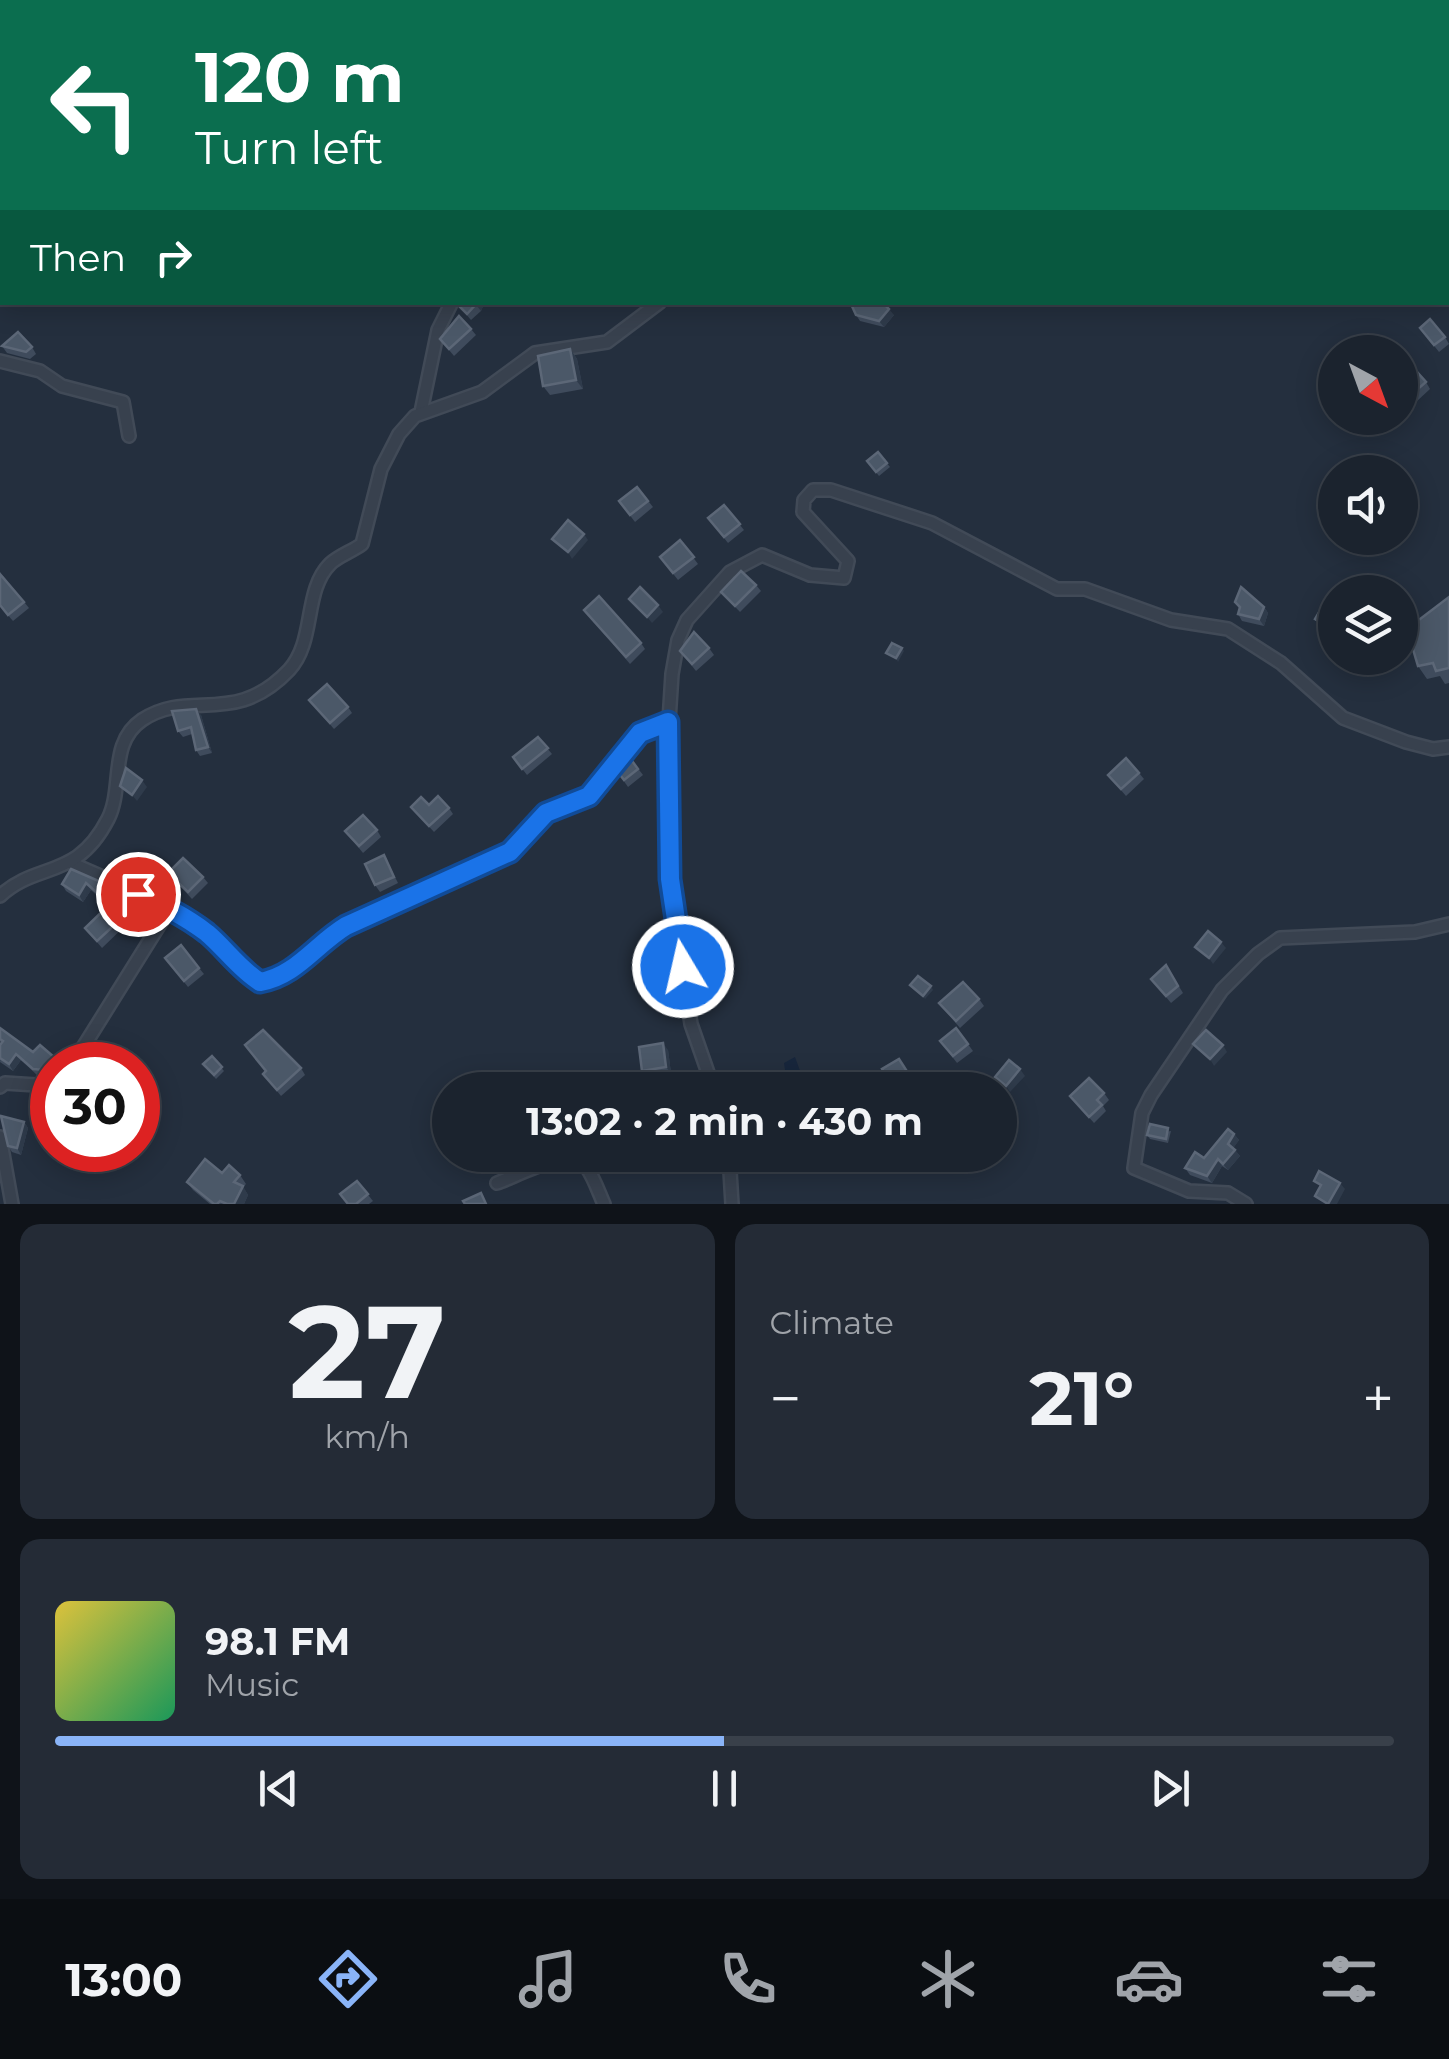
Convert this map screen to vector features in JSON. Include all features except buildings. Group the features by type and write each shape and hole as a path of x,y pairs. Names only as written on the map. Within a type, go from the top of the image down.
{"street":[{"path":"421,412 434,344 451,305"},
{"path":"0,896 10,886 72,864 108,819 121,747 139,722 161,712 218,707 258,697 292,666 311,619 316,589 330,564 362,544 381,469 398,434 421,412 482,392 549,347 607,342 656,305"},
{"path":"0,360 40,370 62,386 123,402 129,436"},
{"path":"707,1072 690,1024 674,913 668,722 678,640 687,620 730,572 762,555 824,578 837,580 848,572 848,562 803,512 804,500 821,488 932,522 1057,589 1085,589 1171,620 1228,629 1281,662 1344,718 1406,742 1433,749 1449,747"},
{"path":"72,864 170,908 208,934 248,975 260,982 272,980 288,973 324,939 346,926 510,852 546,813 589,796 640,733 668,722"},
{"path":"86,1042 170,908"},
{"path":"1246,1204 1228,1193 1189,1191 1134,1168 1142,1113 1150,1095 1222,990 1280,938 1415,932 1449,924"},
{"path":"0,1087 30,1085"},
{"path":"0,1137 12,1204"},
{"path":"497,1183 562,1159 576,1160 586,1165 604,1204"},
{"path":"731,1172 732,1204"}],"water":[{"path":"795,1057 800,1072 785,1072 784,1063"}],"route":[{"path":"138,894 170,908 208,934 248,975 260,982 272,980 288,973 324,939 346,926 510,852 546,813 589,796 640,733 668,722 666,752 673,815 670,879 683,967"}]}
